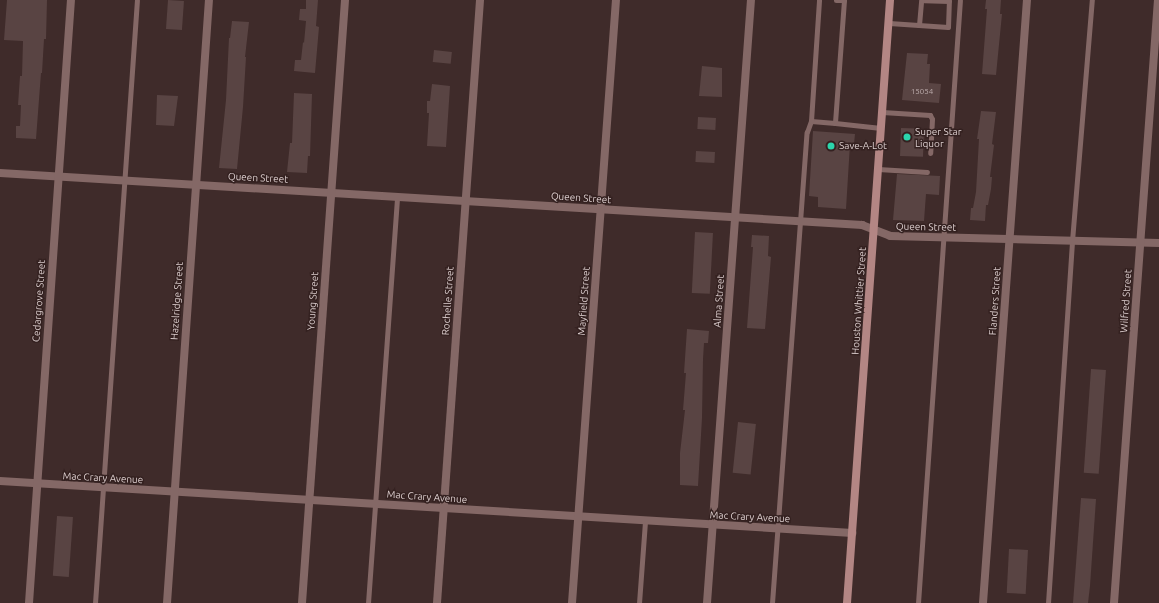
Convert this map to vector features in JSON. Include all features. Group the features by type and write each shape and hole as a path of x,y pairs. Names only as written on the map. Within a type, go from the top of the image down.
{"street":[{"name":"Cedargrove Street","path":"29,603 36,484 71,0"},
{"name":"Hazelridge Street","path":"167,603 173,492 209,0"},
{"name":"Young Street","path":"302,603 345,0"},
{"name":"Rochelle Street","path":"437,603 480,0"},
{"name":"Mayfield Street","path":"572,603 616,0"},
{"name":"Alma Street","path":"708,603 751,0"},
{"name":"Houston Whittier Street","path":"847,603 890,0"},
{"name":"Flanders Street","path":"983,603 1027,0"},
{"name":"Wilfred Street","path":"1114,603 1158,0"},
{"name":"Queen Street","path":"0,173 862,225 890,236 1159,243"},
{"name":"Mac Crary Avenue","path":"0,481 852,533"}],"lane":[{"path":"95,603 137,0"},
{"path":"772,603 807,132 810,121 819,0"},
{"path":"835,123 844,0 836,0"},
{"path":"919,25 923,0 949,1 948,27"},
{"path":"918,603 960,0"},
{"path":"1048,603 1072,241 1092,0"},
{"path":"889,23 958,28"},
{"path":"882,112 930,116 932,119 930,153"},
{"path":"810,121 881,128"},
{"path":"878,169 927,172"},
{"path":"368,603 397,197"},
{"path":"639,603 646,521"}],"building":[{"path":"7,0 47,0 46,39 44,39 36,139 16,138 16,126 20,126 21,105 18,105 20,76 22,76 23,41 4,40"},
{"path":"168,0 184,1 182,30 166,29"},
{"path":"306,0 318,0 316,26 319,27 315,73 294,71 295,60 301,60 303,42 304,43 306,21 299,20 300,9 306,9"},
{"path":"986,0 1001,0 1000,14 1002,14 996,75 982,74 987,9 985,9"},
{"path":"232,21 249,22 237,169 219,168 226,100 229,38"},
{"path":"434,50 452,52 451,64 433,62"},
{"path":"907,53 928,54 927,64 930,64 929,83 941,84 939,103 902,100"},
{"path":"702,66 722,68 722,97 699,96"},
{"path":"432,84 450,86 446,147 427,146 429,113 427,113 427,101 430,101"},
{"path":"294,93 312,94 310,156 308,156 307,173 287,172 290,143 292,143"},
{"path":"157,95 178,96 174,126 156,125"},
{"path":"981,111 996,112 992,144 994,145 990,177 992,177 991,189 988,205 986,205 985,221 970,220 971,208 973,208 976,192 979,139 977,139"},
{"path":"698,117 716,118 715,130 697,129"},
{"path":"901,128 924,129 923,157 900,156"},
{"path":"813,131 855,134 854,144 850,144 846,209 818,207 818,197 809,196"},
{"path":"696,151 715,152 714,163 695,162"},
{"path":"897,174 940,176 939,195 926,194 924,221 893,220"},
{"path":"695,232 713,233 710,294 692,293"},
{"path":"752,235 769,236 768,256 771,257 765,329 747,328 753,247 751,247"},
{"path":"687,329 709,331 708,343 704,343 698,486 680,485 680,453 685,410 683,410"},
{"path":"1091,369 1106,370 1099,474 1084,473"},
{"path":"738,422 756,424 751,475 733,473"},
{"path":"1081,498 1096,499 1090,586 1088,603 1073,603"},
{"path":"57,516 73,517 69,577 53,576"},
{"path":"1009,549 1028,550 1026,594 1007,593"}],"place":[{"name":"Super Star Liquor","path":"907,137"},
{"name":"Save-A-Lot","path":"831,146"}]}
